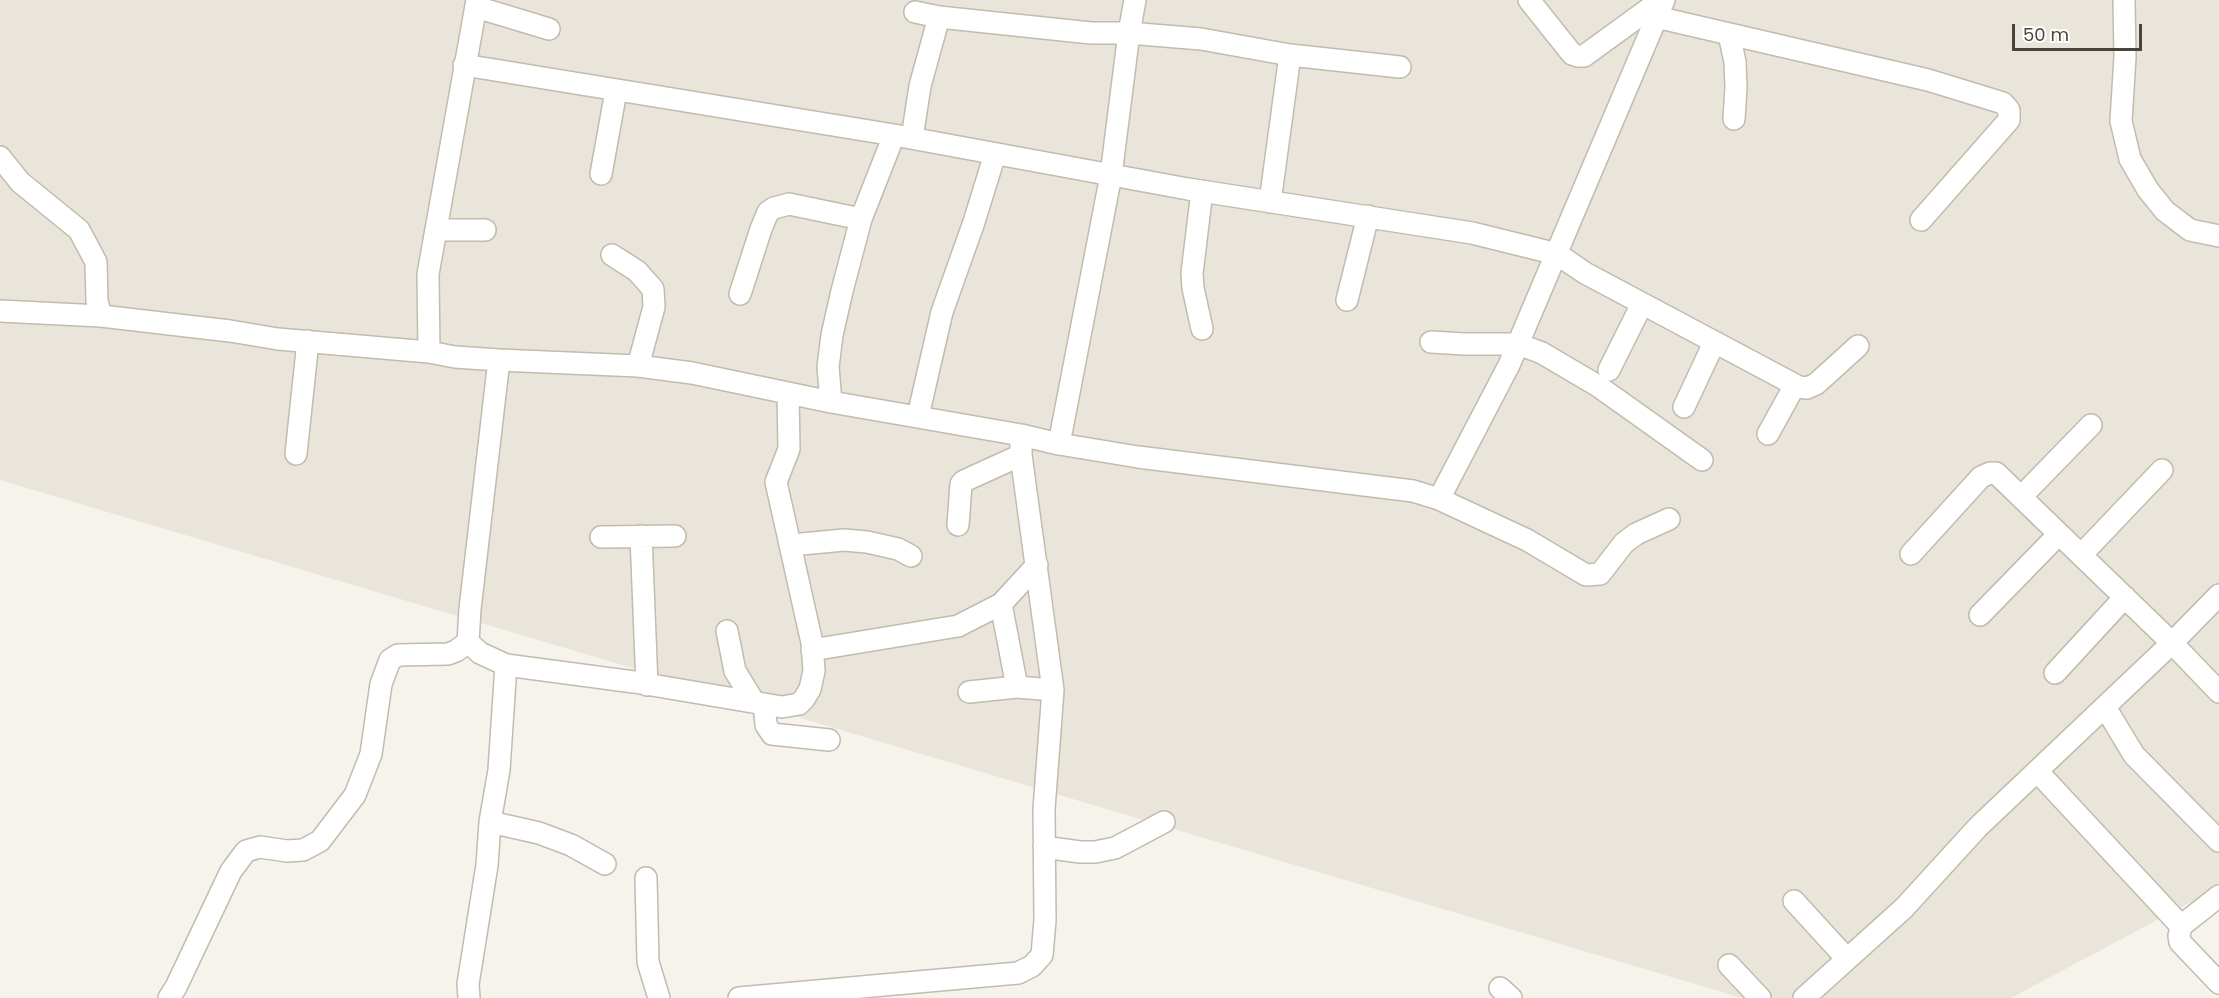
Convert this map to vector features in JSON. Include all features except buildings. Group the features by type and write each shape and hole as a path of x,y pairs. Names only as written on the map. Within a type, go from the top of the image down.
{"street":[{"path":"1059,444 1111,176 1129,33 1136,0"},
{"path":"1529,0 1572,54 1584,56 1660,6"},
{"path":"2124,0 2125,57 2121,121 2130,159 2148,190 2165,211 2190,230 2219,236"},
{"path":"429,352 428,274 476,3 549,29"},
{"path":"1660,6 1729,34 1928,80 2003,103 2009,110 2008,120 1921,220"},
{"path":"1439,499 1518,344 1660,6"},
{"path":"915,12 939,17 1091,33 1129,33 1201,39 1290,55 1400,67"},
{"path":"831,402 828,366 832,335 861,219 903,137 939,17"},
{"path":"1729,34 1735,62 1734,119"},
{"path":"1270,202 1290,55"},
{"path":"464,65 903,137 1111,176 1472,233 1557,254 1585,273 1714,343 1795,385 1807,388 1816,384 1858,346"},
{"path":"601,174 616,91"},
{"path":"918,416 942,312 996,154"},
{"path":"0,158 20,182 79,230 96,262 97,308 101,316"},
{"path":"1202,191 1192,273 1192,288 1202,329"},
{"path":"740,294 761,229 768,212 774,208 789,204 861,219"},
{"path":"1347,300 1368,216"},
{"path":"437,230 485,230"},
{"path":"612,255 637,271 653,289 654,307 638,366"},
{"path":"1609,370 1642,304"},
{"path":"0,311 101,316 308,341 429,352 455,357 638,366 692,373 831,402 918,416 1021,445 1059,444 1150,459 1413,491 1439,499 1527,540 1576,570 1593,576 1600,574 1624,543 1636,534 1669,519"},
{"path":"296,454 308,341"},
{"path":"1431,342 1518,344 1542,353 1598,386 1702,460"},
{"path":"1684,407 1714,343"},
{"path":"169,998 231,871 246,851 260,847 286,851 303,850 320,841 355,795 370,754 381,684 390,660 398,655 448,654 468,642 499,360"},
{"path":"1768,434 1795,385"},
{"path":"468,642 480,653 506,665 759,703 782,706 799,704 810,689 814,671 812,650 791,545 776,482 789,449 788,393"},
{"path":"2021,497 2091,425"},
{"path":"958,525 963,480 1021,445"},
{"path":"739,998 866,993 1018,973 1032,966 1042,955 1046,769 1053,690 1021,445"},
{"path":"2080,555 2162,470"},
{"path":"1911,554 1981,477 1996,473 2172,643 2219,692"},
{"path":"1980,615 2059,534"},
{"path":"601,537 675,536"},
{"path":"641,537 648,685"},
{"path":"791,545 844,540 867,542 898,549 911,555"},
{"path":"812,650 958,626 1001,604 1037,565"},
{"path":"1804,998 1904,908 1978,827 2172,643 2219,595"},
{"path":"2055,673 2125,597"},
{"path":"1001,604 1017,687"},
{"path":"727,631 735,671 759,703 772,735 829,740"},
{"path":"469,998 468,984 499,770 506,665"},
{"path":"969,692 1017,687 1053,690"},
{"path":"2105,707 2133,755 2219,841"},
{"path":"2037,771 2181,926"},
{"path":"490,822 539,833 571,844 605,864"},
{"path":"1044,847 1080,852 1115,848 1164,822"},
{"path":"646,878 648,962 659,998"},
{"path":"2219,896 2181,926 2179,936 2180,942 2219,982"},
{"path":"1794,901 1847,959"},
{"path":"1729,965 1760,998"}],"shaded area":[{"path":"0,0 2219,0 2219,887 2011,998 1742,998 0,480"}]}
